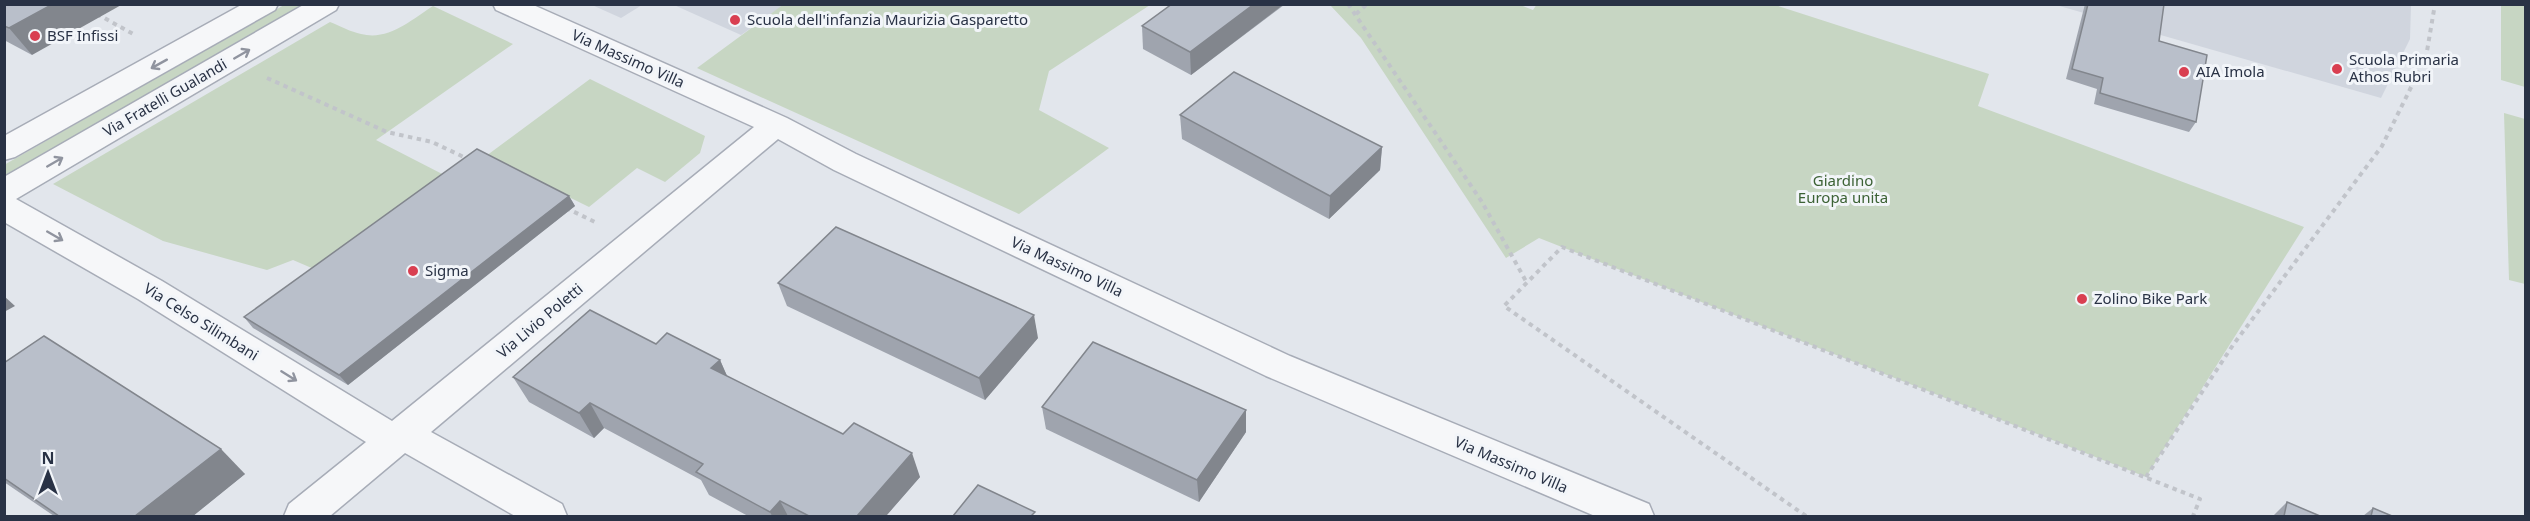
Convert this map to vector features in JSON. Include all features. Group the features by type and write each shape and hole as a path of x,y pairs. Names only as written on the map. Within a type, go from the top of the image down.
{"street":[{"path":"4,150 266,4"},
{"name":"Via Fratelli Gualandi","path":"4,192 326,4"},
{"name":"Via Massimo Villa","path":"506,4 776,125 845,162 1278,366 1635,516"},
{"name":"Via Livio Poletti","path":"303,516 776,125"},
{"name":"Via Celso Silimbani","path":"4,207 399,437 548,516"}],"path":[{"path":"1348,4 1482,202 1527,283"},
{"path":"1356,14 1367,4"},
{"path":"2146,477 2233,345 2382,146 2426,57 2435,4"},
{"path":"91,9 138,36"},
{"path":"258,75 387,132 432,141 475,162"},
{"path":"560,204 581,215"},
{"path":"1806,516 1504,306 1562,247 2200,499 2193,516"}],"shaded area":[{"path":"592,5 642,5 621,18"},
{"name":"Scuola dell'infanzia Maurizia Gasparetto","path":"674,5 784,5 741,35"},
{"name":"Scuola Primaria Athos Rubri","path":"2056,5 2411,5 2410,39 2381,98"}],"green space":[{"path":"784,4 1150,5 1049,71 1039,110 1109,148 1019,214 697,68"},
{"name":"Giardino Europa unita","path":"1518,4 1533,10 1537,4 1775,5 1989,74 1978,106 2304,227 2146,477 1539,238 1506,258 1361,38 1330,5"},
{"path":"284,5 302,5 5,175 4,165"},
{"path":"2501,5 2525,5 2525,87 2501,80"},
{"path":"433,6 513,44 376,140 450,178 321,272 293,260 267,270 163,241 53,184 330,22 357,33 381,35 408,23"},
{"path":"590,79 705,136 700,153 665,182 637,168 589,207 486,156"},
{"path":"2504,113 2525,119 2525,284 2509,280"}],"building":[{"path":"4,4 53,4 9,28 4,26"},
{"path":"1172,4 1254,4 1190,52 1142,26"},
{"path":"2088,4 2164,4 2159,41 2207,55 2196,122 2100,93 2103,78 2072,69"},
{"path":"1234,72 1382,147 1330,196 1180,115"},
{"name":"Sigma","path":"477,149 569,196 339,375 244,317"},
{"path":"836,227 1034,315 979,378 778,283"},
{"path":"590,310 656,344 667,333 720,360 711,368 843,434 854,423 912,453 857,516 809,516 780,501 770,512 696,472 703,464 590,403 579,413 513,377"},
{"path":"44,336 221,449 135,516 59,516 4,478 4,363"},
{"path":"1093,342 1246,410 1197,480 1042,407"},
{"path":"978,485 1035,512 1031,516 953,516"},
{"path":"2287,502 2320,516 2284,516"},
{"path":"2373,508 2392,516 2371,516"}],"place":[{"name":"Scuola dell'infanzia Maurizia Gasparetto","path":"735,20"},
{"name":"BSF Infissi","path":"35,36"},
{"name":"Scuola Primaria Athos Rubri","path":"2337,69"},
{"name":"AIA Imola","path":"2184,72"},
{"name":"Sigma","path":"413,271"},
{"name":"Zolino Bike Park","path":"2082,299"}]}
